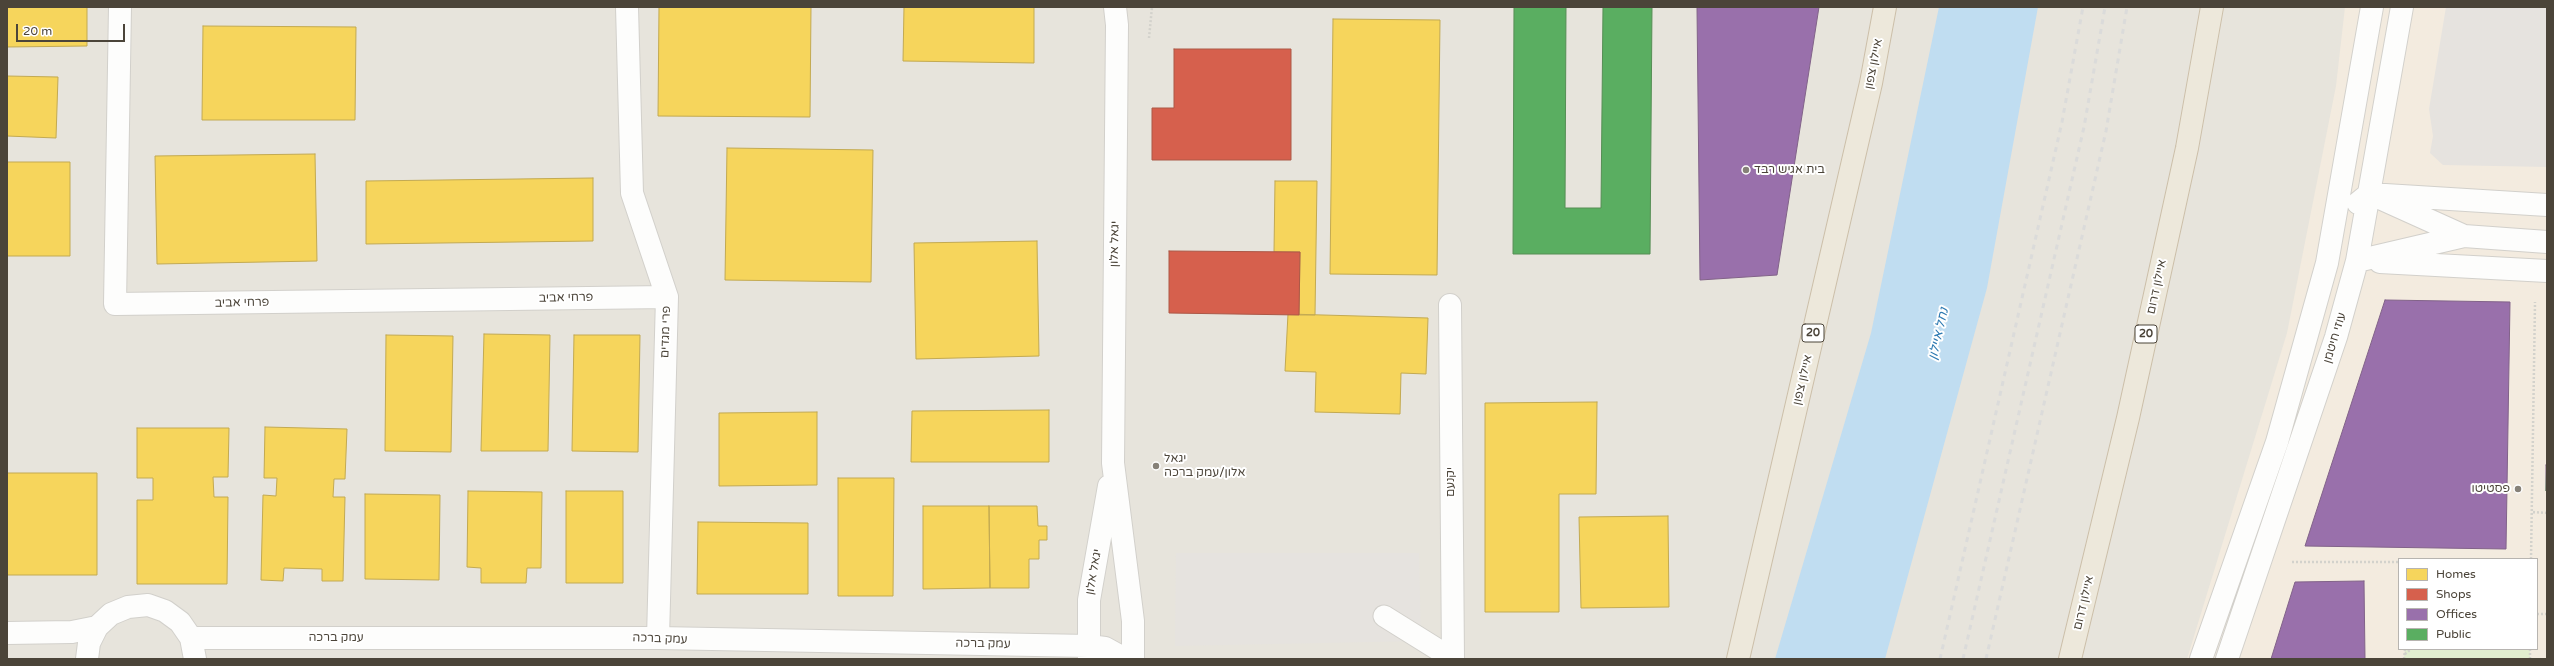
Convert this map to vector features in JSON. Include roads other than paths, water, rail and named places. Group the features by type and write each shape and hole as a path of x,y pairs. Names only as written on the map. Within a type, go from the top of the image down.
{"highway":[{"name":"איילון צפון","path":"1738,659 1869,90 1885,7"},
{"name":"איילון דרום","path":"2070,659 2128,418 2187,148 2212,7"}],"street":[{"name":"פרחי אביב","path":"120,7 115,304 667,297"},
{"name":"פרי מגדים","path":"627,7 632,193 667,297 658,638"},
{"path":"2200,659 2277,442 2327,262 2336,220 2372,7"},
{"name":"עוזי חיטמן","path":"2227,659 2336,337 2357,261 2402,7"},
{"name":"יגאל אלון","path":"1117,13 1113,463 1134,621 1133,659"},
{"path":"2336,220 2369,194 2547,205"},
{"path":"2369,194 2464,236"},
{"path":"2336,220 2357,261"},
{"path":"2357,261 2464,236 2547,242"},
{"path":"2357,261 2541,271"},
{"name":"יקנעם","path":"1450,305 1453,659"},
{"name":"יגאל אלון","path":"1089,652 1089,600 1113,463"},
{"path":"87,659 89,643 97,627 111,614 128,607 148,605 165,611 180,622 191,638 195,659"},
{"path":"7,633 72,632 97,627"},
{"name":"עמק ברכה","path":"191,638 658,638 1089,652 1105,648 1125,659"},
{"path":"1445,659 1453,659"}],"lane":[{"path":"1384,616 1453,659"}],"water":[{"name":"נחל איילון","path":"1939,7 2038,7 1987,288 1885,659 1775,659 1871,333"}],"railway":[{"path":"1940,659 2062,122 2083,7"},
{"path":"1963,659 2084,127 2105,7"},
{"path":"1986,659 2106,131 2127,7"}],"place":[{"name":"בית אגיש רבד","path":"1746,170"},
{"name":"יגאל אלון/עמק ברכה","path":"1156,466"},
{"name":"פסטיטו","path":"2518,489"}]}
